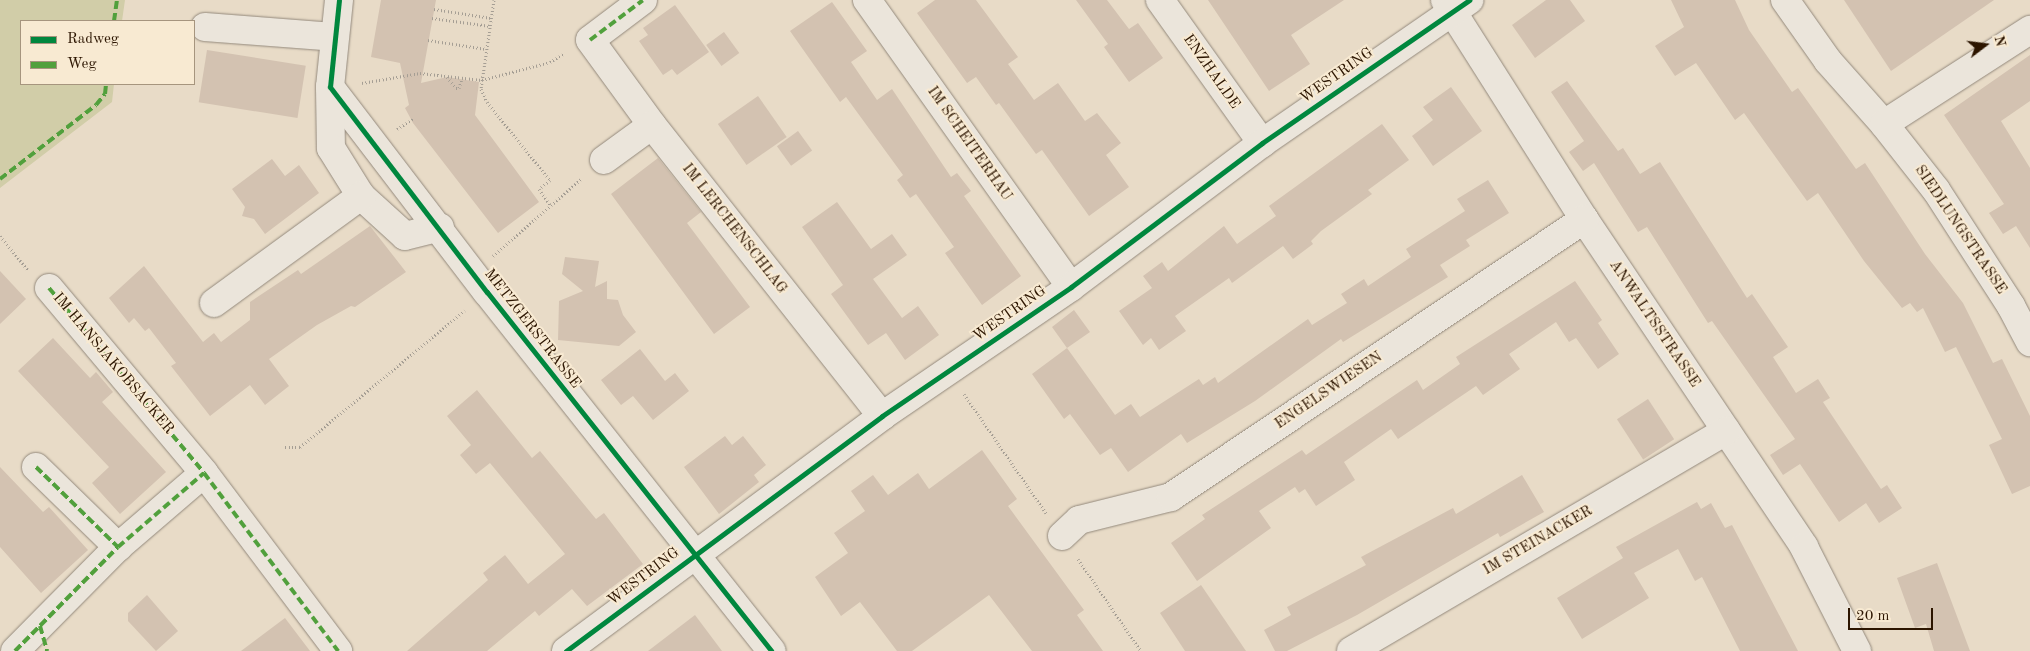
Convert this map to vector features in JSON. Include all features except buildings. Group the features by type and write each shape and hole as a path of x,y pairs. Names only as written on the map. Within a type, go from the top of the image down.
{"street":[{"path":"340,0 334,37 330,87 331,148 361,196 405,236 440,227"},
{"path":"590,40 643,0"},
{"name":"IM SCHEITERHAU","path":"867,0 1071,287"},
{"name":"ENZHALDE","path":"1160,0 1262,144"},
{"name":"SIEDLUNGSTRASSE","path":"1785,0 1828,61 1884,124 1936,190 2011,306 2030,342"},
{"name":"WESTRING","path":"566,651 882,416 1071,287 1262,144 1456,4"},
{"name":"ANWALTSSTRASSE","path":"1456,4 1584,219 1804,547 1857,651"},
{"path":"205,27 334,37"},
{"path":"1884,124 2030,30"},
{"name":"IM LERCHENSCHLAG","path":"590,40 652,126 882,416"},
{"name":"METZGERSTRASSE","path":"330,87 440,227 480,283 772,651"},
{"path":"604,160 652,126"},
{"path":"214,303 361,196"},
{"name":"ENGELSWIESEN","path":"1062,536 1079,520 1171,497 1584,219"},
{"name":"IM HANSJAKOBSACKER","path":"49,288 204,473 338,651"},
{"name":"IM STEINACKER","path":"1351,651 1726,431"},
{"path":"36,468 118,547"},
{"path":"15,651 43,639 118,547 204,473"}],"path":[{"path":"494,0 481,89 488,102 550,180 540,189 550,205"},
{"path":"434,9 491,18"},
{"path":"432,18 490,26"},
{"path":"428,40 486,49"},
{"path":"330,87 420,73 482,80 550,62 590,40"},
{"path":"446,76 456,88 459,88 462,78"},
{"path":"285,447 300,447 480,283 550,205 604,160"}],"shaded area":[{"path":"0,0 125,0 122,20 20,20 20,85 114,85 112,102 0,188"}],"marked path":[{"path":"114,20 117,0"},
{"path":"590,40 643,0"},
{"path":"0,179 96,105 105,94 106,85"},
{"path":"49,288 204,473 338,651"},
{"path":"36,467 118,547"},
{"path":"15,651 118,547 204,473"},
{"path":"40,626 47,651"}],"cycle path":[{"path":"339,0 330,87 487,292 772,651"},
{"path":"566,651 882,416 1071,287 1262,143 1469,0"}]}
